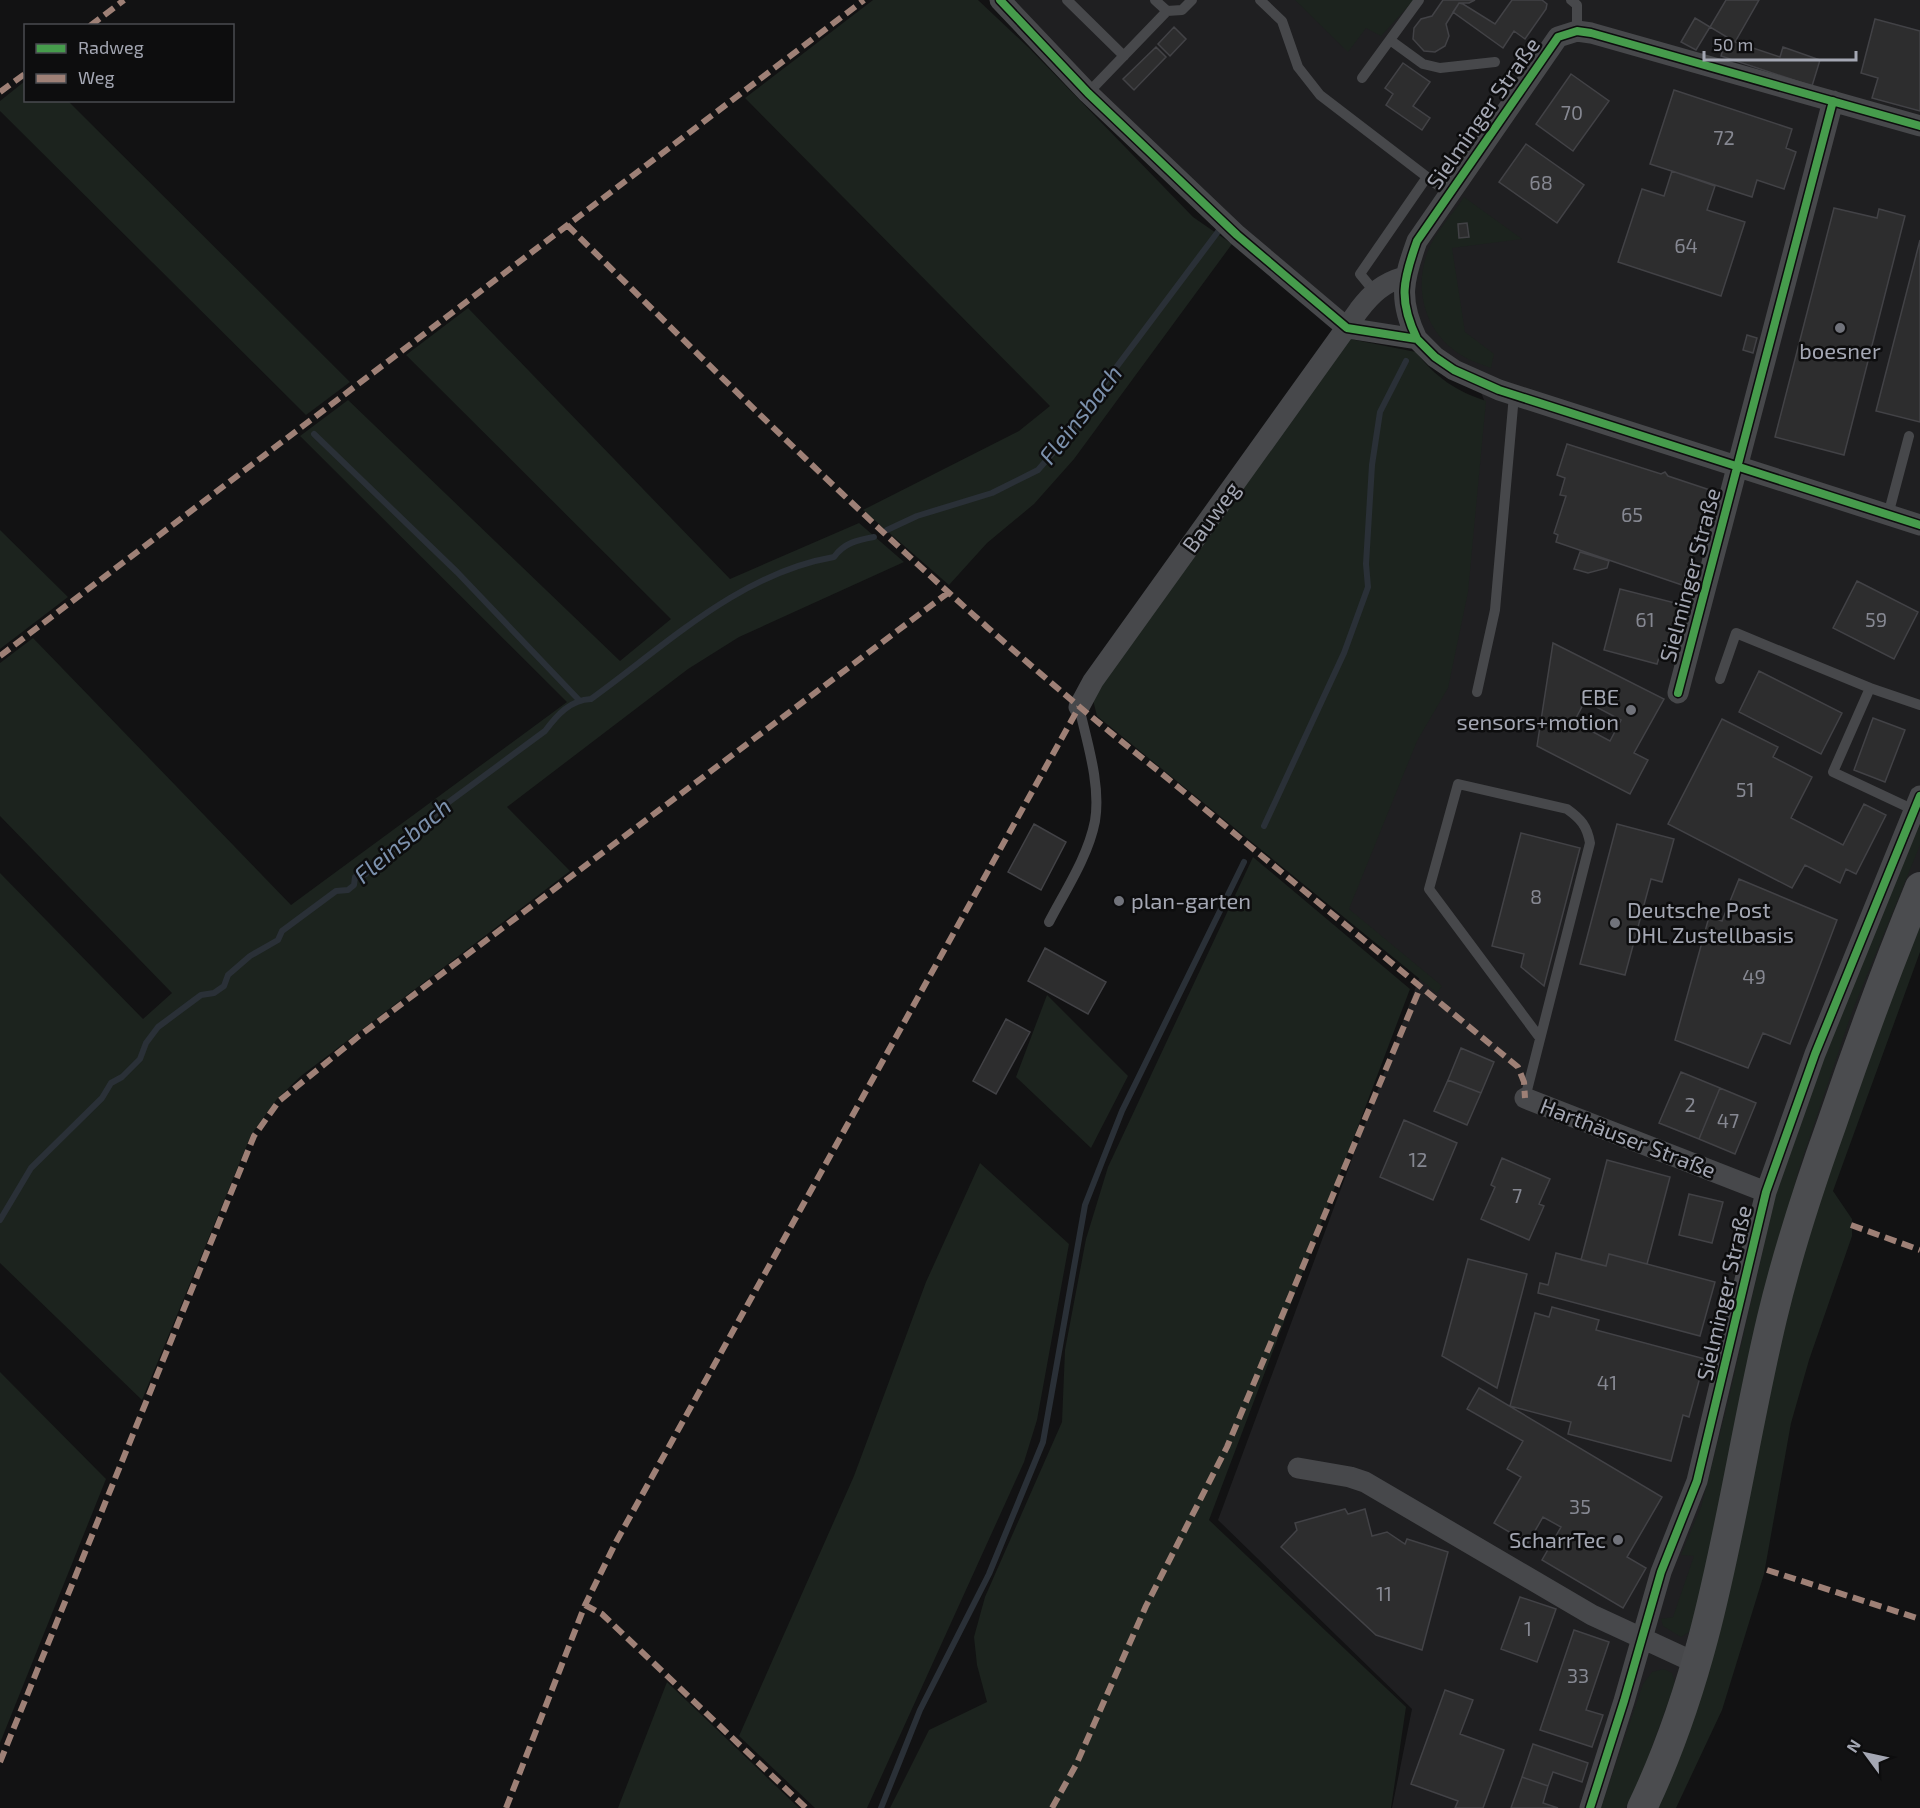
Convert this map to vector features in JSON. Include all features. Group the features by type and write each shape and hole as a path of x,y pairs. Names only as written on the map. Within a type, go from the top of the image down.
{"street":[{"path":"1000,0 1088,93 1268,264 1347,328 1417,339"},
{"path":"1577,32 1920,126"},
{"name":"Sielminger Straße","path":"1577,32 1558,37 1417,241 1404,277 1406,316 1417,339 1435,357 1454,370 1514,395 1920,525"},
{"name":"Sielminger Straße","path":"1678,693 1833,101"},
{"path":"1374,291 1390,281 1404,277"},
{"name":"Bauweg","path":"1079,707 1093,681 1374,291"},
{"name":"Sielminger Straße","path":"1590,1808 1624,1701 1660,1572 1697,1481 1766,1192 1815,1053 1917,803"},
{"path":"1642,1808 1672,1741 1698,1664 1729,1537 1767,1338 1799,1216 1879,988 1920,887"},
{"name":"Harthäuser Straße","path":"1524,1098 1766,1192"},
{"path":"1298,1468 1350,1477 1384,1492 1592,1615 1698,1664"}],"lane":[{"path":"1067,0 1124,56"},
{"path":"1155,0 1167,11"},
{"path":"1088,93 1167,11 1182,10 1192,0"},
{"path":"1260,0 1282,21 1299,67 1320,95 1448,193"},
{"path":"1362,78 1419,0"},
{"path":"1571,0 1577,5 1577,32"},
{"path":"1390,40 1423,64 1440,69 1495,62"},
{"path":"1374,291 1360,274 1427,177"},
{"path":"1477,692 1495,610 1514,395"},
{"path":"1888,515 1910,436"},
{"path":"1720,679 1736,633 1870,688 1920,705"},
{"path":"1870,688 1833,772 1917,803"},
{"path":"1049,922 1090,841 1095,819 1093,775 1079,707"},
{"path":"1524,1098 1540,1038 1590,843 1588,829 1581,819 1567,809 1458,784 1429,889 1540,1038"}],"shaded area":[{"path":"873,0 978,0 1029,48 1193,217 1232,244 1074,459 1034,504 987,543 949,585 863,510 1019,431 1050,406 745,98"},
{"path":"1000,0 1920,0 1920,887 1765,1349 1642,1808 1392,1808 1412,1709 1218,1520 1421,973 1343,912 1467,591 1484,400 1477,382 1417,339 1347,328"},
{"path":"1295,0 1414,0 1381,36 1366,28 1348,52"},
{"path":"24,82 24,102 69,102 350,382 306,415 0,111 0,101"},
{"path":"1464,197 1522,239 1452,248 1465,332 1494,354 1491,368 1464,357 1449,346 1431,322 1422,295 1424,265 1431,244"},
{"path":"468,308 730,579 859,523 904,562 739,637 688,669 507,807 570,871 301,1076 277,1099 251,1135 142,1400 0,1263 0,873 143,1019 172,993 0,816 0,663 33,638 291,905 567,702 300,436 348,400 620,661 671,619 406,355"},
{"path":"1345,338 1416,352 1447,382 1465,393 1486,401 1468,592 1448,688 1417,741 1349,909 1442,986 1437,993 1097,716 1093,700 1097,685"},
{"path":"0,530 68,597 0,649"},
{"path":"1920,814 1920,845 1852,1012 1798,1172 1758,1327 1695,1615 1689,1632 1681,1637 1663,1626 1661,1619 1673,1617 1694,1556 1681,1555 1701,1507 1728,1402 1776,1193 1843,1006"},
{"path":"1253,857 1410,989 1209,1520 1406,1707 1391,1808 890,1808 929,1730 987,1702 977,1665 974,1637 985,1597 1062,1422 1065,1350 1086,1239 1108,1167"},
{"path":"1920,908 1920,952 1833,1191 1852,1219 1852,1236 1809,1360 1791,1423 1764,1574 1722,1710 1676,1808 1650,1808 1807,1225"},
{"path":"1047,995 1128,1076 1091,1148 1016,1077"},
{"path":"980,1163 1069,1244 1037,1420 1024,1462 867,1808 815,1808 739,1736 854,1476 926,1282"},
{"path":"0,1372 106,1479 0,1743"},
{"path":"1664,1669 1672,1673 1675,1683 1639,1783 1625,1808 1601,1808 1643,1684 1652,1672"},
{"path":"667,1682 799,1808 618,1808"}],"building":[{"path":"1443,0 1475,0 1469,3 1459,3 1446,24 1449,36 1445,46 1435,52 1424,51 1413,39 1414,28 1421,19 1432,16"},
{"path":"1512,0 1542,0 1547,4 1546,9 1525,39 1514,31 1503,48 1453,12 1459,3 1463,4 1495,24"},
{"path":"1726,0 1759,0 1735,42 1710,27"},
{"path":"1695,18 1710,27 1696,50 1681,42"},
{"path":"1875,19 1920,31 1920,111 1872,98 1878,78 1861,73"},
{"path":"1174,27 1186,39 1170,56 1158,44"},
{"path":"1726,39 1780,57 1783,47 1820,60 1812,86 1721,56"},
{"path":"1156,47 1166,57 1134,90 1123,79"},
{"path":"1403,63 1430,82 1413,106 1430,118 1422,130 1386,105 1393,94 1385,88"},
{"path":"1571,74 1609,101 1573,151 1536,124"},
{"path":"1674,90 1792,129 1786,148 1796,152 1784,189 1757,180 1752,197 1650,164"},
{"path":"1526,144 1584,185 1557,223 1499,182"},
{"path":"1672,171 1715,186 1707,210 1745,222 1721,296 1618,262 1642,189 1664,196"},
{"name":"boesner","path":"1834,208 1877,218 1879,209 1905,216 1844,455 1775,437"},
{"path":"1467,223 1469,237 1459,238 1458,224"},
{"path":"1920,240 1920,422 1876,411"},
{"path":"1747,335 1757,338 1753,353 1743,350"},
{"path":"1567,444 1661,474 1665,472 1668,476 1713,491 1682,585 1556,542 1558,535 1554,533 1566,496 1560,495 1565,478 1557,475"},
{"path":"1580,552 1609,561 1607,568 1588,573 1574,569"},
{"path":"1857,581 1918,612 1894,659 1833,628"},
{"path":"1620,589 1683,605 1675,635 1679,636 1677,645 1664,642 1657,664 1604,650"},
{"name":"EBE sensors+motion","path":"1553,643 1664,699 1634,753 1648,760 1630,794 1537,746","holes":["1585,701 1621,720 1610,741 1574,722"]},
{"path":"1759,671 1842,713 1821,754 1739,712"},
{"path":"1873,718 1905,730 1885,782 1854,770"},
{"path":"1722,719 1778,747 1773,757 1812,777 1791,818 1843,845 1864,804 1886,815 1856,874 1846,869 1840,883 1805,865 1792,888 1668,824"},
{"path":"1034,824 1066,842 1041,890 1008,872"},
{"name":"Deutsche Post DHL Zustellbasis","path":"1617,824 1674,839 1662,882 1651,879 1625,975 1580,964"},
{"path":"1521,833 1580,848 1544,986 1521,967 1524,954 1492,946"},
{"path":"1739,879 1837,920 1790,1044 1763,1033 1748,1068 1675,1040 1709,917 1722,921"},
{"path":"1045,948 1106,982 1088,1014 1028,981"},
{"path":"1006,1019 1030,1032 996,1094 973,1081"},
{"path":"1461,1048 1494,1062 1481,1093 1448,1080"},
{"path":"1681,1072 1720,1088 1699,1139 1659,1123"},
{"path":"1448,1080 1481,1093 1467,1125 1434,1111"},
{"path":"1720,1088 1756,1103 1735,1154 1699,1139"},
{"path":"1404,1120 1457,1143 1433,1200 1380,1177"},
{"path":"1502,1158 1550,1179 1539,1204 1544,1206 1529,1240 1481,1219 1495,1187 1491,1185"},
{"path":"1607,1160 1670,1177 1647,1264 1609,1254 1606,1266 1581,1260"},
{"path":"1689,1194 1723,1202 1712,1243 1679,1235"},
{"path":"1556,1253 1606,1266 1609,1254 1715,1282 1700,1336 1538,1293 1540,1283 1548,1285"},
{"path":"1468,1259 1527,1274 1497,1388 1442,1356"},
{"path":"1552,1307 1599,1320 1596,1330 1705,1359 1689,1417 1683,1415 1671,1461 1568,1434 1571,1422 1510,1406 1535,1313 1549,1317"},
{"path":"1479,1388 1662,1497 1627,1557 1646,1568 1623,1608 1542,1560 1561,1527 1543,1517 1528,1543 1494,1523 1521,1477 1507,1469 1523,1441 1467,1409"},
{"path":"1345,1509 1348,1514 1365,1509 1372,1536 1387,1532 1405,1544 1407,1539 1448,1552 1422,1650 1376,1635 1281,1547 1297,1530 1295,1523"},
{"path":"1520,1597 1556,1609 1537,1662 1501,1649"},
{"path":"1574,1630 1609,1642 1586,1710 1603,1715 1592,1747 1540,1730"},
{"path":"1445,1690 1473,1700 1460,1734 1504,1750 1483,1808 1455,1808 1458,1801 1411,1784"},
{"path":"1533,1744 1588,1763 1582,1782 1553,1772 1548,1786 1522,1777"},
{"path":"1522,1777 1548,1786 1543,1803 1558,1808 1511,1808"}],"waterway":[{"name":"Fleinsbach","path":"887,530 917,516 992,493 1038,470 1077,425 1088,405 1220,229"},
{"path":"1264,826 1344,653 1368,587 1366,564 1372,465 1380,412 1406,361"},
{"path":"314,434 457,572 578,699"},
{"name":"Fleinsbach","path":"0,1220 31,1168 102,1098 111,1083 122,1077 140,1059 146,1043 158,1027 201,995 214,993 224,986 228,975 250,956 278,940 282,931 336,891 348,890 354,885 355,877 366,874 375,862 397,847 408,833 430,822 438,810 545,731 570,705 591,699 705,614 736,595 767,578 800,565 834,557 842,548 851,543 874,537"},
{"path":"881,1808 920,1710 989,1574 1043,1442 1085,1205 1122,1111 1244,862"}],"marked path":[{"path":"93,24 124,0"},
{"path":"0,656 864,0"},
{"path":"0,92 24,74"},
{"path":"567,225 856,507 1006,644 1518,1067 1524,1082 1525,1098"},
{"path":"0,1762 254,1136 279,1101 359,1036 949,592"},
{"path":"506,1808 585,1605 616,1542 1079,707"},
{"path":"1052,1808 1076,1765 1146,1606 1227,1447 1420,988"},
{"path":"1851,1225 1920,1250"},
{"path":"1767,1570 1920,1619"},
{"path":"585,1605 602,1614 806,1808"}],"cycle path":[{"path":"1000,0 1088,93 1237,235 1347,328 1417,339 1435,357 1454,370 1499,390 1920,525"},
{"path":"1417,339 1405,301 1408,267 1417,241 1558,37 1577,31 1591,33 1920,126"},
{"path":"1678,693 1833,101"},
{"path":"1590,1808 1661,1572 1697,1481 1766,1192 1815,1054 1920,796"}],"place":[{"name":"boesner","path":"1840,328"},
{"name":"EBE sensors+motion","path":"1631,710"},
{"name":"plan-garten","path":"1119,901"},
{"name":"Deutsche Post DHL Zustellbasis","path":"1615,923"},
{"name":"ScharrTec","path":"1618,1540"}]}
